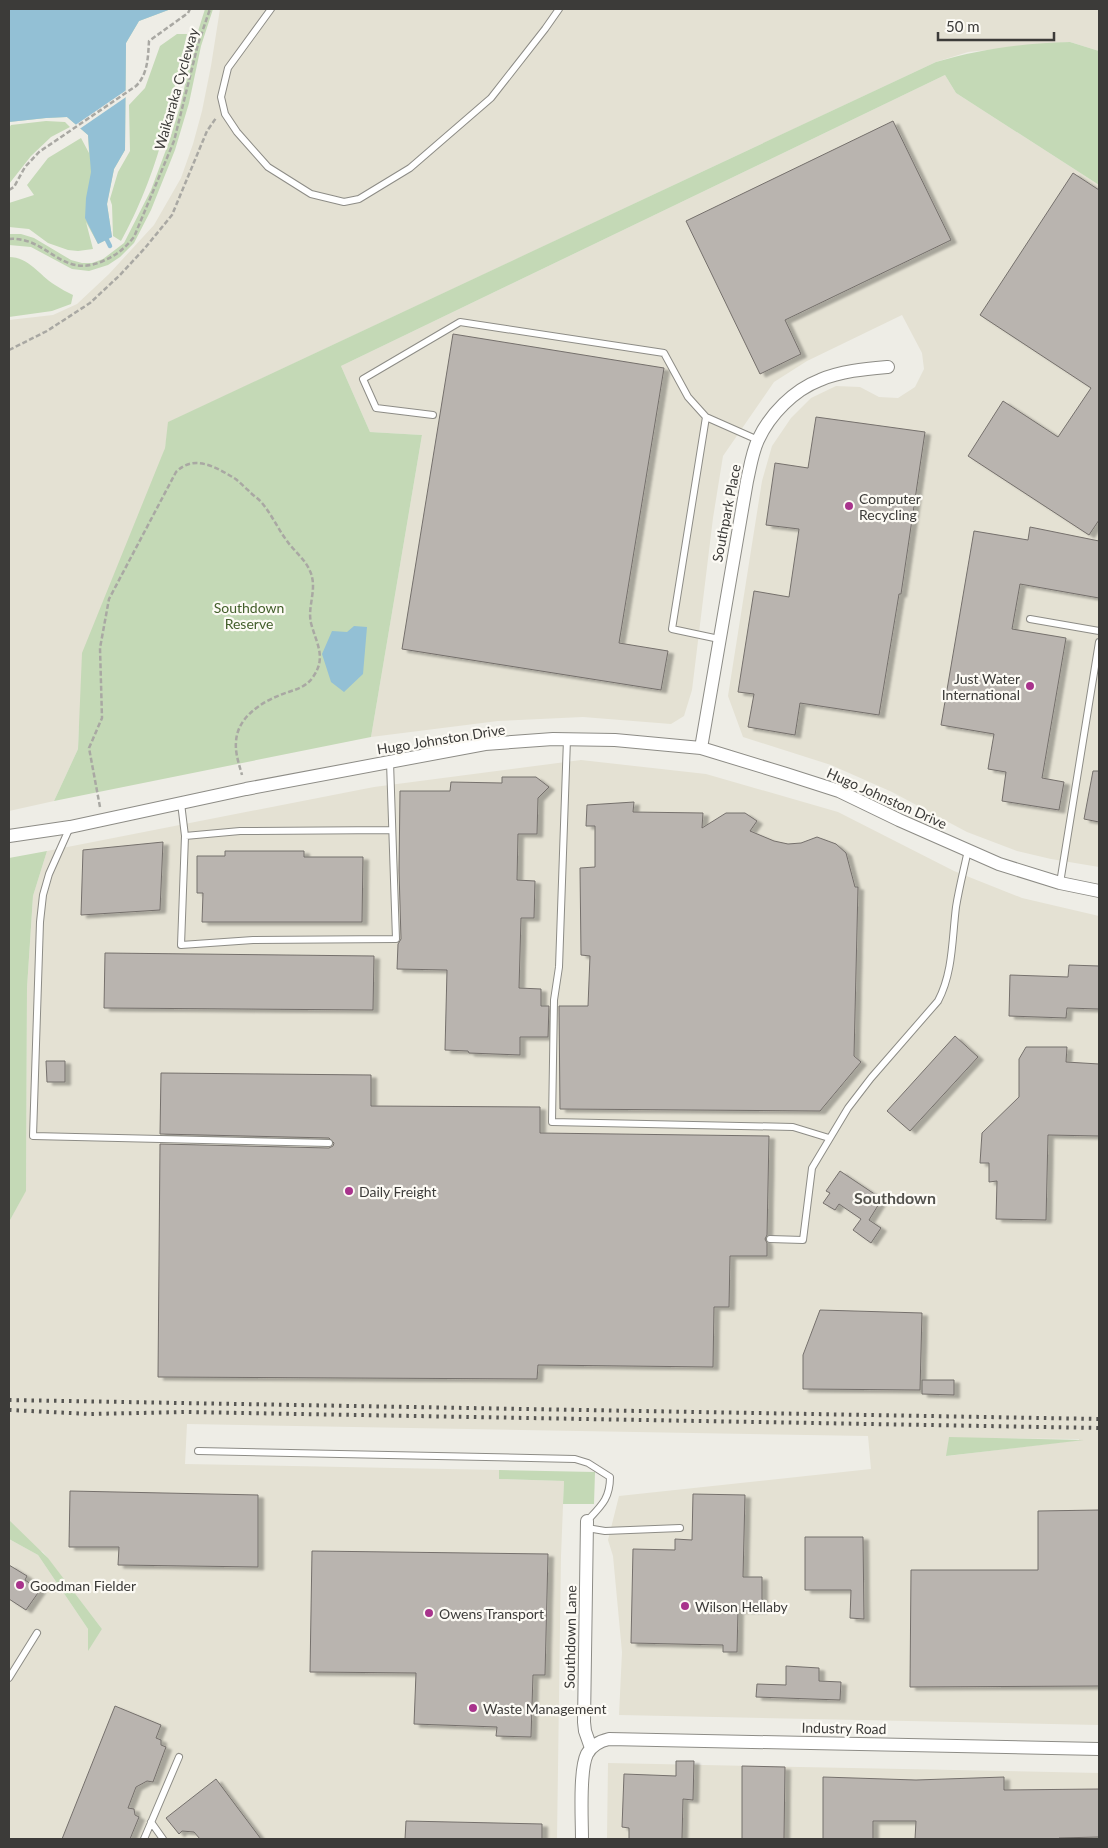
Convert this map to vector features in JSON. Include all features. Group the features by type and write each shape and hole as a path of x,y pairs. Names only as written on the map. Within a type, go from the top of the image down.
{"street":[{"name":"Southpark Place","path":"701,748 747,481 758,440 785,403 802,389 820,380 840,374 888,367"},
{"name":"Hugo Johnston Drive","path":"9,836 70,826 246,789 486,744 567,739 615,740 701,748 839,791 999,864 1060,883 1099,891"},
{"name":"Southdown Lane","path":"586,1525 584,1722 591,1748"},
{"name":"Industry Road","path":"591,1748 604,1740 616,1738 1099,1749"},
{"path":"582,1839 583,1766 591,1748"}],"lane":[{"path":"270,9 228,68 221,98 225,114 237,132 268,167 311,194 344,202 359,199 410,168 491,98 546,30 559,9"},
{"path":"433,415 376,408 363,379 460,322 664,353 688,397 706,417 758,440"},
{"path":"706,417 672,629 719,639"},
{"path":"1030,619 1099,631"},
{"path":"1060,883 1099,642"},
{"path":"567,739 559,968 554,1000 552,1122 793,1127 829,1138"},
{"path":"181,803 185,836 181,945 253,940 358,941 396,939 390,762"},
{"path":"70,826 49,874 43,896 40,922 33,1136 329,1143"},
{"path":"185,836 240,830 392,830"},
{"path":"770,1240 803,1240 812,1168 848,1108 938,1001 945,988 950,967 957,905 968,850"},
{"path":"198,1451 575,1459 588,1463 610,1476 608,1496 586,1525 605,1531 680,1528"},
{"path":"9,1678 37,1633"},
{"path":"144,1839 179,1757"},
{"path":"151,1822 163,1839"}],"path":[{"path":"9,190 14,187 33,157 130,91 140,81 147,66 149,41 188,13 190,9"},
{"name":"Waikaraka Cycleway","path":"9,239 20,238 31,241 67,263 76,266 97,264 120,252 127,246 136,233 174,141 198,44 210,9"},
{"path":"9,350 47,331 90,303 145,248 172,215 207,132 223,106"},
{"path":"97,793 89,748 102,718 100,648 109,600 176,472 182,466 192,463 205,463 217,468 237,480 261,502 279,531 310,571 314,585 311,622 319,646 318,667 313,677 307,683 298,689 266,702 244,720 236,741 239,764"}],"shaded area":[{"path":"220,9 1099,9 1099,51 1070,42 968,52 936,62 169,422 165,448 79,726 78,749 54,801 9,811 9,320 53,315 77,304 109,274 154,225 181,178 193,144 211,66"},
{"path":"945,75 956,93 1099,185 1099,867 1017,851 967,832 892,792 831,765 743,737 728,696 762,481 772,446 791,418 811,398 836,386 860,387 879,397 898,398 915,387 924,369 922,353 902,315 807,361 774,382 723,456 713,518 692,690 684,716 671,724 583,717 498,721 371,737 422,435 370,432 341,366"},
{"path":"581,760 706,774 838,812 954,871 1022,898 1099,916 1099,1725 619,1715 622,1652 613,1556 608,1540 619,1496 871,1469 868,1436 187,1424 185,1464 499,1470 500,1479 564,1481 561,1556 557,1839 9,1839 9,1539 38,1555 88,1629 88,1650 102,1629 43,1552 9,1538 9,1222 26,1190 27,988 33,896 47,851 374,787","holes":["949,1438 1079,1440 947,1456"]},
{"path":"608,1763 1099,1773 1099,1839 607,1839"}],"green space":[{"path":"9,9 171,9 139,21 126,43 125,150 114,169 107,204 112,237 98,244 86,222 93,249 68,250 48,243 29,229 9,227 9,203 34,195 27,185 48,158 81,138 89,153 88,135 67,117 9,122"},
{"path":"205,9 213,9 201,46 189,103 175,150 151,210 134,243 120,257 108,265 89,271 72,269 31,247 9,245 9,234 21,234 34,238 71,260 92,263 103,259 124,243 151,190 170,139 181,103 193,47"},
{"path":"177,34 187,34 163,136 145,190 121,241 113,236 112,205 110,199 118,172 130,151 129,105 145,88 160,46"},
{"name":"Southdown Reserve","path":"1070,42 1099,51 1099,185 956,93 945,75 341,366 370,432 422,435 371,737 54,801 78,749 82,653 165,448 168,422 936,62 1002,48"},
{"path":"46,121 65,122 70,127 51,137 31,156 9,184 9,128 11,125"},
{"path":"9,257 28,263 49,281 73,295 71,304 52,311 9,317"},
{"path":"47,851 33,896 27,988 26,1191 9,1222 9,858"},
{"path":"949,1437 1084,1440 946,1456"},
{"path":"499,1470 595,1472 594,1504 563,1504 564,1481 499,1479"},
{"path":"9,1520 48,1558 102,1629 88,1651 88,1629 38,1555 9,1539"}],"water":[{"path":"9,9 171,9 139,21 126,43 125,150 114,169 107,204 112,237 98,244 85,218 86,198 91,172 88,135 67,117 9,122"},
{"path":"354,626 367,627 363,674 344,692 331,682 322,654 332,631 347,632"}],"pier":[{"path":"128,89 129,95 78,130 74,126"}],"building":[{"path":"893,121 951,240 785,320 801,354 760,374 686,221"},
{"path":"1073,173 1099,190 1099,520 1089,535 968,456 1003,401 1058,437 1091,388 980,315"},
{"path":"453,334 664,368 619,643 668,651 661,690 402,649"},
{"path":"816,417 925,432 901,594 899,594 879,715 800,703 795,735 748,727 754,694 738,692 754,591 789,597 799,529 766,525 775,463 808,468"},
{"path":"1030,527 1099,541 1099,598 1020,584 1012,629 1066,638 1042,778 1064,782 1059,810 1002,801 1006,772 988,769 994,734 941,725 974,531 1028,540"},
{"path":"1093,771 1099,771 1099,822 1084,819"},
{"path":"502,777 536,777 549,787 538,798 537,834 518,834 517,880 535,881 534,918 521,918 519,988 541,989 541,1006 549,1006 548,1037 520,1037 520,1055 445,1050 447,970 397,969 398,944 401,939 399,871 400,791 450,791 451,782 502,783"},
{"path":"634,802 633,812 703,813 702,828 726,813 745,813 757,821 750,831 774,841 788,844 801,843 817,837 836,844 846,853 855,887 858,887 854,1056 861,1062 820,1111 560,1109 559,1006 588,1006 590,956 581,955 580,868 595,867 595,826 586,826 587,805"},
{"path":"163,842 160,910 81,915 83,850"},
{"path":"225,851 304,851 304,857 363,857 362,922 202,922 203,893 197,893 197,856 225,856"},
{"path":"105,953 374,956 373,1010 104,1008"},
{"path":"1069,965 1099,966 1099,1009 1067,1008 1066,1018 1009,1016 1010,975 1068,977"},
{"path":"955,1036 978,1057 910,1131 887,1111"},
{"path":"1026,1047 1067,1047 1066,1062 1099,1064 1099,1136 1048,1135 1046,1220 996,1219 997,1181 989,1182 989,1163 980,1163 982,1133 1019,1097 1019,1059"},
{"path":"46,1061 65,1061 65,1082 47,1082"},
{"name":"Daily Freight","path":"161,1073 371,1075 371,1106 540,1107 540,1133 769,1136 767,1235 765,1239 767,1243 767,1256 730,1256 729,1307 714,1307 713,1367 538,1365 537,1379 158,1377 160,1144 329,1148 334,1143 329,1138 160,1134"},
{"path":"840,1171 882,1199 869,1220 881,1228 871,1243 853,1230 861,1219 839,1204 835,1210 823,1203 830,1193 826,1191"},
{"path":"820,1310 922,1313 920,1390 803,1389 803,1355"},
{"path":"922,1380 954,1380 954,1395 922,1394"},
{"path":"70,1491 258,1495 258,1567 118,1565 119,1547 69,1547"},
{"name":"Wilson Hellaby","path":"693,1494 745,1495 743,1577 762,1577 762,1610 738,1610 737,1652 723,1652 723,1645 631,1643 633,1549 675,1550 675,1539 692,1540"},
{"path":"1099,1510 1099,1686 910,1687 911,1570 1038,1570 1038,1511"},
{"path":"805,1537 863,1537 864,1619 850,1618 851,1590 805,1590"},
{"name":"Owens Transport","path":"312,1551 548,1554 545,1675 533,1675 531,1737 496,1736 497,1727 414,1724 416,1673 310,1672"},
{"name":"Goodman Fielder","path":"9,1565 27,1576 25,1580 40,1590 26,1610 9,1599"},
{"path":"786,1666 819,1668 819,1681 841,1682 840,1700 756,1697 757,1684 786,1685"},
{"path":"115,1706 161,1725 156,1738 161,1740 161,1745 166,1747 153,1782 147,1781 136,1787 128,1808 134,1809 135,1815 139,1817 130,1839 62,1839"},
{"path":"676,1761 694,1761 693,1800 683,1799 682,1839 629,1839 629,1828 622,1827 624,1774 676,1776"},
{"path":"742,1766 785,1767 784,1839 742,1839"},
{"path":"823,1777 916,1780 1004,1777 1004,1790 1099,1789 1099,1837 1059,1839 915,1839 916,1821 873,1821 873,1839 823,1839"},
{"path":"216,1779 261,1839 200,1839 194,1832 182,1831 179,1834 166,1818"},
{"path":"406,1821 542,1824 542,1839 405,1839"}],"waterway":[{"path":"105,236 110,246"}],"railway":[{"path":"9,1400 1099,1419"},
{"path":"9,1410 91,1414 186,1412 1099,1428"}],"place":[{"name":"Computer Recycling","path":"849,506"},
{"name":"Just Water International","path":"1030,686"},
{"name":"Daily Freight","path":"349,1191"},
{"name":"Goodman Fielder","path":"20,1585"},
{"name":"Wilson Hellaby","path":"685,1606"},
{"name":"Owens Transport","path":"429,1613"},
{"name":"Waste Management","path":"473,1708"}],"district":[{"name":"Southdown","path":"895,1197"}]}
